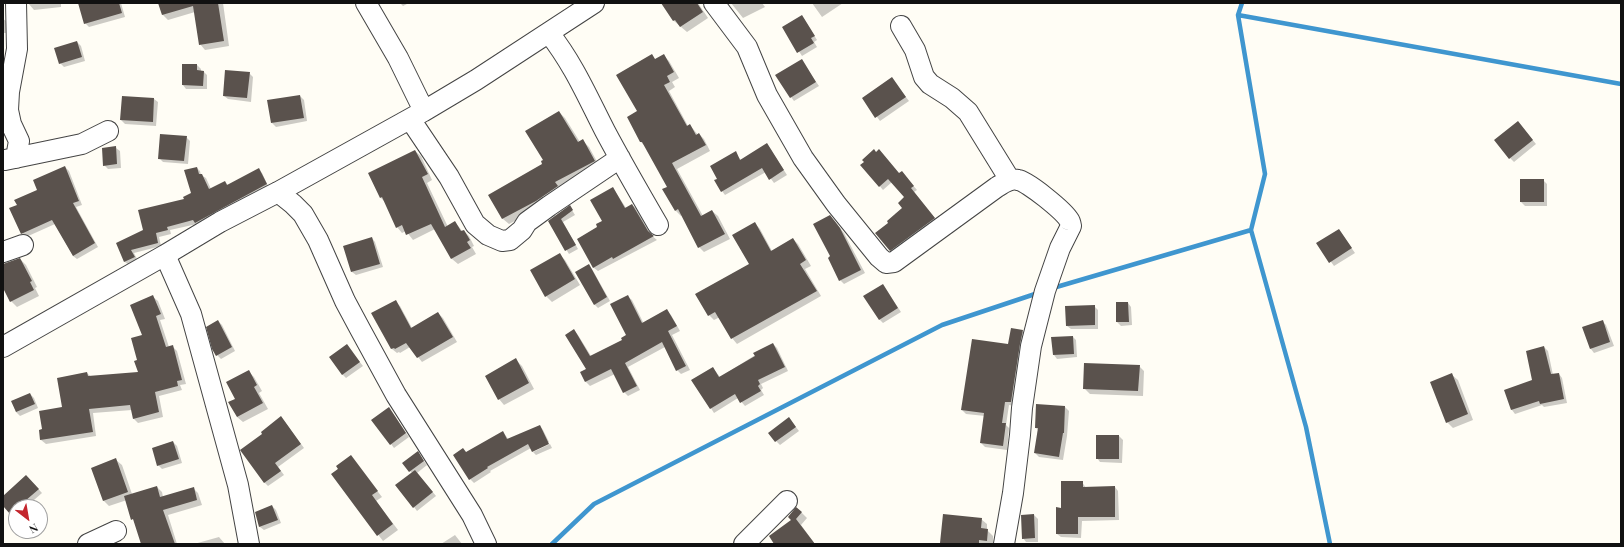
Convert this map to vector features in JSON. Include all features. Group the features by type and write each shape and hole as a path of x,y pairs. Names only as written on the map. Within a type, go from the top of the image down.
{"street":[{"path":"10,159 19,142 11,124 8,110 17,49 16,3"},
{"path":"366,3 398,58 417,115 449,177 475,224 488,235 502,241 510,240 522,230 528,222 549,206 620,158"},
{"path":"714,3 747,47 767,96 803,158 836,204 879,257 886,263 894,262 998,187 1010,180 1019,180 1032,187 1055,205 1070,220 1071,226 1060,248 1045,291 1031,346 1022,408 1013,493 1004,544"},
{"path":"3,347 220,222 278,192 417,115 476,80 548,33 585,6"},
{"path":"901,26 915,50 924,77 930,84 952,98 968,112 1010,180"},
{"path":"548,33 564,53 581,81 620,158 658,225"},
{"path":"10,159 82,144 108,131"},
{"path":"278,192 303,214 318,240 345,301 396,395 472,515 486,544"},
{"path":"3,252 23,245"},
{"path":"165,255 191,314 238,485 249,544"},
{"path":"744,544 787,501"},
{"path":"88,544 116,531"}],"building":[{"path":"78,3 119,3 122,13 84,24"},
{"path":"158,3 218,3 224,41 199,45 193,6 162,15"},
{"path":"661,3 697,3 703,12 680,27 675,20 673,21"},
{"path":"802,15 815,36 811,38 814,43 797,53 782,27"},
{"path":"77,41 82,57 59,64 54,48"},
{"path":"652,54 655,59 664,54 674,72 667,76 670,82 664,85 687,126 690,124 696,135 699,133 706,145 672,163 701,216 712,210 725,234 698,248 678,209 675,211 662,189 667,187 627,117 637,111 616,75"},
{"path":"802,59 816,82 790,98 775,75"},
{"path":"182,64 197,64 197,70 204,71 203,86 182,85"},
{"path":"225,70 250,72 247,98 223,96"},
{"path":"892,77 906,97 875,118 862,98"},
{"path":"300,95 304,118 271,123 267,100"},
{"path":"122,96 154,98 153,122 120,120"},
{"path":"559,111 578,142 583,139 595,161 555,182 558,186 536,201 502,219 488,195 542,164 541,161 543,160 525,131"},
{"path":"1518,121 1533,140 1509,159 1494,140"},
{"path":"160,134 187,136 184,161 158,159"},
{"path":"767,143 784,170 769,180 762,168 721,192 714,180 717,179 710,166 736,151 740,160"},
{"path":"116,146 117,164 103,166 102,148"},
{"path":"874,149 876,152 879,149 899,173 902,171 914,186 911,188 935,218 890,251 875,233 888,223 887,221 902,208 898,203 904,197 888,179 879,187 860,165 864,162 862,160"},
{"path":"415,150 428,174 422,177 445,227 455,221 461,231 464,230 470,240 467,242 471,248 451,259 431,224 406,235 402,225 396,228 382,197 380,198 368,173"},
{"path":"65,166 79,201 73,203 95,243 73,256 52,220 21,234 9,208 17,205 14,200 37,190 33,180"},
{"path":"197,167 199,174 202,174 209,189 225,181 227,185 259,168 267,184 195,223 193,220 167,227 168,230 156,233 158,243 131,250 135,257 124,262 116,243 143,230 138,210 184,199 183,197 191,193 184,170"},
{"path":"1520,179 1544,179 1544,202 1520,202"},
{"path":"613,187 625,208 632,204 648,231 654,236 613,259 612,257 593,268 577,239 597,227 596,224 602,221 590,200"},
{"path":"570,205 573,210 561,219 576,245 565,251 548,221"},
{"path":"830,215 840,228 861,270 839,281 828,258 830,256 813,224"},
{"path":"755,222 771,251 793,238 806,260 800,264 817,291 731,339 715,312 708,316 695,294 749,264 732,235"},
{"path":"1339,229 1352,248 1329,263 1316,243"},
{"path":"372,237 380,264 351,272 343,246"},
{"path":"560,253 575,279 545,297 530,270"},
{"path":"20,258 32,281 30,282 34,290 10,302 3,288 3,264"},
{"path":"589,264 607,297 594,305 575,272"},
{"path":"883,284 898,308 879,320 863,296"},
{"path":"153,295 161,314 156,316 166,347 173,345 182,380 177,381 178,386 155,392 159,412 133,419 130,405 89,409 93,432 40,440 39,430 42,429 39,411 62,407 57,378 87,372 88,376 138,372 134,361 137,360 131,338 142,335 130,305"},
{"path":"628,295 642,323 667,309 677,326 668,331 686,366 676,371 662,342 625,363 637,386 623,393 611,369 585,382 580,372 586,369 565,335 574,329 590,356 622,340 621,338 626,335 610,304"},
{"path":"396,300 411,328 438,312 453,337 417,358 406,343 395,349 391,349 371,313"},
{"path":"1116,302 1128,302 1129,322 1116,322"},
{"path":"1095,305 1095,325 1066,326 1065,306"},
{"path":"218,320 232,347 216,356 212,349 206,327"},
{"path":"1603,320 1610,342 1590,349 1582,327"},
{"path":"1011,328 1023,330 1011,402 1005,402 1002,423 1006,423 1003,446 980,443 984,413 961,410 972,339 1008,344"},
{"path":"1073,336 1074,354 1053,355 1051,337"},
{"path":"773,343 785,367 758,380 760,384 758,386 761,391 740,403 735,394 710,409 691,380 713,367 719,377 755,356 753,353"},
{"path":"347,344 360,362 342,375 329,357"},
{"path":"1544,346 1551,374 1559,373 1564,399 1540,404 1539,401 1511,410 1504,390 1532,380 1526,351"},
{"path":"516,358 529,383 498,400 485,376"},
{"path":"1084,363 1140,365 1138,391 1083,389"},
{"path":"249,370 257,385 254,387 263,403 237,417 228,402 235,399 226,382"},
{"path":"1452,373 1468,414 1446,423 1430,382"},
{"path":"30,393 35,404 16,412 11,401"},
{"path":"1036,404 1065,406 1064,433 1059,457 1034,453 1038,428 1035,428"},
{"path":"389,407 406,433 390,445 371,420"},
{"path":"281,416 301,444 275,463 281,471 264,483 240,450 262,434 261,432"},
{"path":"789,417 796,427 775,442 768,433"},
{"path":"540,425 549,444 532,452 528,444 487,467 488,468 469,480 453,455 463,448 466,452 503,431 507,439"},
{"path":"1096,435 1119,435 1119,459 1096,459"},
{"path":"173,441 179,459 157,466 152,448"},
{"path":"418,451 424,461 409,472 402,463"},
{"path":"351,455 378,491 372,495 393,524 377,536 331,474 338,469 336,466"},
{"path":"116,458 128,492 103,501 91,468"},
{"path":"415,470 433,492 413,508 395,485"},
{"path":"26,475 39,489 27,499 8,499 8,512 3,506 3,496"},
{"path":"1061,481 1083,481 1083,487 1115,486 1115,517 1078,517 1078,534 1056,534 1056,507 1061,508"},
{"path":"157,486 160,497 194,487 197,500 163,510 175,544 141,544 133,519 131,520 124,496"},
{"path":"272,505 278,520 259,527 255,512"},
{"path":"796,507 802,512 796,519 815,544 774,544 769,536 791,520 788,517"},
{"path":"943,514 982,518 981,528 988,529 987,541 979,540 979,544 940,543"},
{"path":"1034,514 1035,538 1022,539 1021,515"}],"waterway":[{"path":"1242,3 1238,15 1265,174 1251,230 1306,427 1330,544"},
{"path":"1238,15 1621,84"},
{"path":"1053,288 1251,230"},
{"path":"552,544 594,504 942,325 1038,293"}]}
